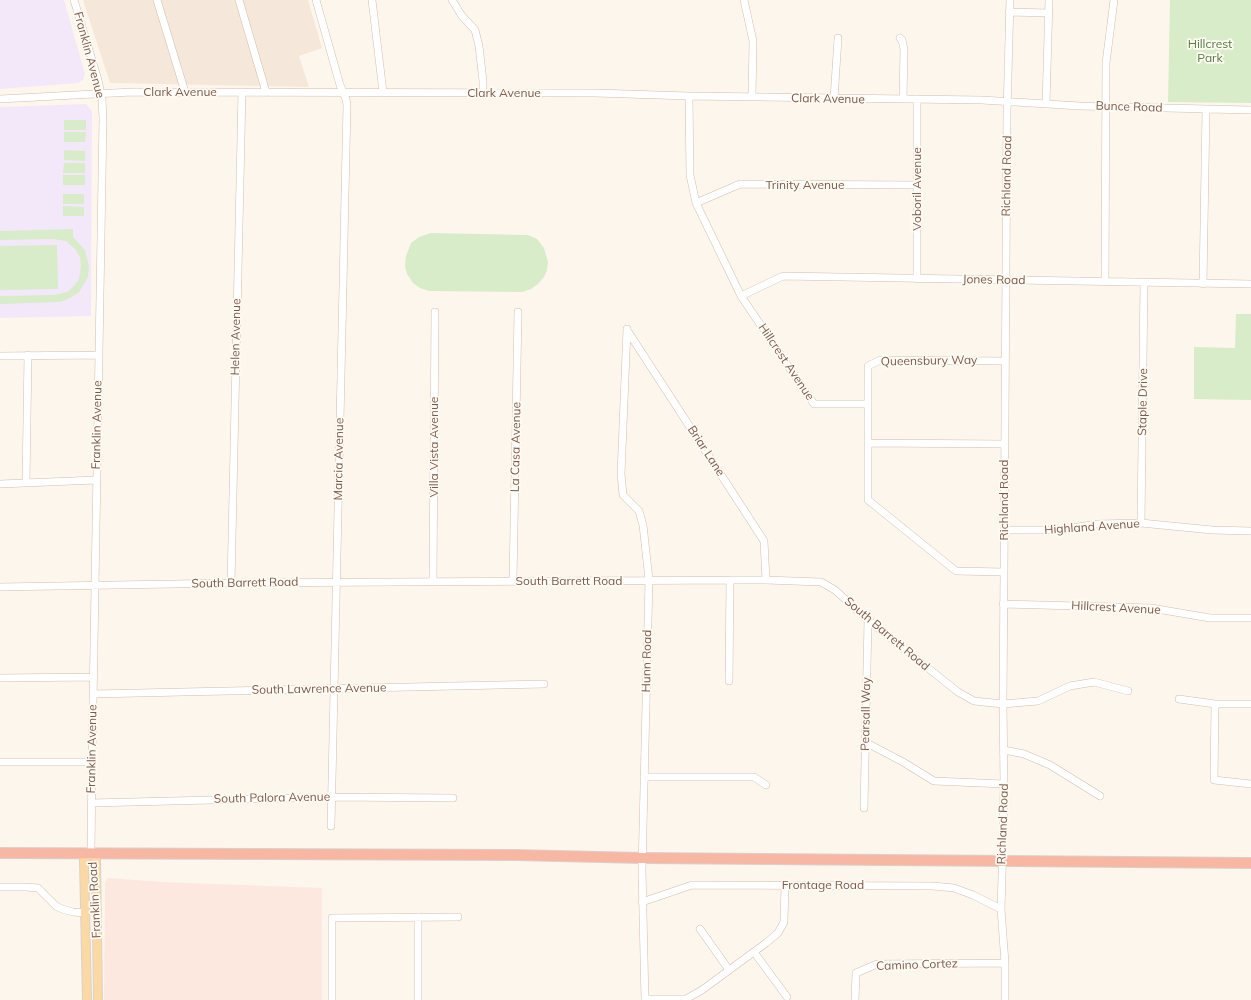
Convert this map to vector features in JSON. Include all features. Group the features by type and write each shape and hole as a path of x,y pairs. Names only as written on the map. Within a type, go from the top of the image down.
{"highway":[{"path":"0,853 507,855 642,858 1251,863"}],"main road":[{"name":"Franklin Road","path":"87,1000 84,860 92,853 96,860 98,1000"}],"street":[{"name":"Franklin Avenue","path":"74,0 98,80 101,93 103,119 96,480 92,853"},
{"path":"157,0 185,92"},
{"path":"239,0 266,92"},
{"name":"Marcia Avenue","path":"316,0 346,102 347,113 331,826"},
{"path":"372,0 383,92"},
{"path":"452,0 462,16 474,30 479,52 483,93"},
{"path":"744,0 753,41 752,97"},
{"name":"Richland Road","path":"1005,1000 1006,963 1002,909 1004,784 1003,604 1010,0"},
{"path":"1046,104 1049,0"},
{"path":"1105,282 1107,52 1114,0"},
{"path":"1009,12 1048,13"},
{"path":"834,99 838,38"},
{"path":"900,38 904,49 903,99"},
{"name":"Helen Avenue","path":"231,583 242,92"},
{"name":"Clark Avenue","path":"0,99 101,93 383,92 595,93 834,99 1008,101"},
{"name":"Hillcrest Avenue","path":"689,96 690,175 696,203 741,296 814,404 868,404"},
{"name":"Voboril Avenue","path":"917,100 917,279"},
{"name":"Bunce Road","path":"1008,101 1106,107 1251,110"},
{"path":"1203,284 1206,110"},
{"name":"Trinity Avenue","path":"696,203 740,184 917,185"},
{"name":"Jones Road","path":"741,296 783,276 1251,284"},
{"name":"Staple Drive","path":"1141,523 1144,282"},
{"name":"Villa Vista Avenue","path":"433,582 436,312"},
{"name":"La Casa Avenue","path":"513,581 518,312"},
{"name":"Briar Lane","path":"626,329 764,541 766,580"},
{"name":"Hunn Road","path":"626,329 621,474 622,495 639,511 643,525 648,580 642,858 645,1000"},
{"path":"26,483 28,355"},
{"path":"0,356 99,355"},
{"name":"Queensbury Way","path":"868,404 868,366 880,360 1005,361"},
{"path":"868,404 868,500 956,571 1004,572"},
{"path":"868,443 1005,444"},
{"path":"0,484 96,480"},
{"name":"Highland Avenue","path":"1004,530 1059,530 1097,524 1141,523 1212,530 1251,531"},
{"name":"South Barrett Road","path":"0,587 231,583 648,580 766,580 821,582 835,590 868,620 958,692 974,701 1003,704 1038,701 1070,686 1094,682 1128,691"},
{"path":"730,580 730,681"},
{"name":"Hillcrest Avenue","path":"1003,604 1151,608 1210,618 1251,618"},
{"name":"Pearsall Way","path":"864,808 868,620"},
{"path":"0,678 94,677"},
{"name":"South Lawrence Avenue","path":"94,694 544,684"},
{"path":"1179,699 1215,704 1251,704"},
{"path":"1215,704 1214,780 1251,784"},
{"path":"865,742 903,762 934,781 1004,784"},
{"path":"1004,750 1024,754 1050,765 1100,796"},
{"path":"0,762 92,762"},
{"path":"644,777 754,778 766,785"},
{"name":"South Palora Avenue","path":"92,803 332,797 453,798"},
{"name":"Frontage Road","path":"642,902 692,885 932,886 954,888 973,895 1002,909"},
{"path":"645,1000 686,998 702,990 778,933 784,922 785,885"},
{"path":"0,887 38,888 56,906 73,912 85,913"},
{"path":"418,917 418,1000"},
{"path":"332,1000 332,918 458,917"},
{"path":"700,929 729,970"},
{"path":"754,952 786,997"},
{"name":"Camino Cortez","path":"855,1000 856,973 877,964 1006,963"}],"shaded area":[{"path":"0,0 64,0 85,74 83,80 78,83 0,89"},
{"path":"83,0 308,0 322,48 299,56 309,87 110,83"},
{"path":"86,104 92,111 91,316 0,318 0,107"},
{"path":"108,878 163,882 322,888 322,1000 104,1000 105,882"}],"green space":[{"name":"Hillcrest Park","path":"1170,0 1251,0 1251,103 1168,102"},
{"path":"64,120 86,120 86,130 64,130"},
{"path":"64,132 86,132 85,142 64,142"},
{"path":"64,150 85,151 85,161 64,160"},
{"path":"64,163 85,163 85,173 63,173"},
{"path":"63,175 85,175 85,185 63,185"},
{"path":"63,194 84,194 84,204 63,204"},
{"path":"63,206 84,207 84,216 63,216"},
{"path":"73,229 73,237 85,250 89,266 88,277 79,292 60,302 0,304 0,296 54,295 67,292 79,279 81,266 80,257 76,250 66,241 53,239 0,240 0,231"},
{"path":"431,233 528,235 537,239 544,248 548,262 547,270 544,277 538,284 531,289 522,292 429,291 420,288 413,283 407,274 405,266 406,256 411,243 419,237"},
{"path":"57,245 58,289 0,290 0,246"},
{"path":"1236,314 1251,314 1251,400 1194,399 1194,347 1235,348"}]}
